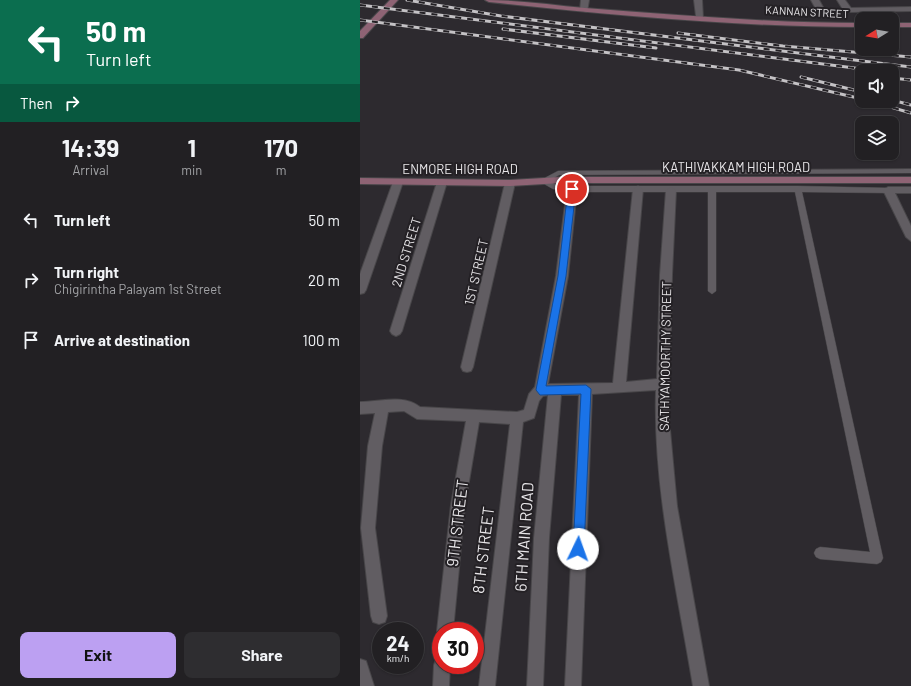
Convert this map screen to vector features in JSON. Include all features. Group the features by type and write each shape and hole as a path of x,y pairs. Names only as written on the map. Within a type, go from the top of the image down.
{"street":[{"path":"360,36 376,17 394,0"},
{"name":"KANNAN STREET","path":"489,0 584,10 700,16 810,25 855,25"},
{"path":"584,10 585,0"},
{"path":"698,0 700,16"},
{"path":"815,0 820,9"},
{"path":"841,0 847,9 850,10 908,9"},
{"path":"900,0 908,9"},
{"path":"899,25 911,25"},
{"name":"ENMORE HIGH ROAD","path":"360,181 510,182 561,180"},
{"name":"KATHIVAKKAM HIGH ROAD","path":"561,180 911,180"},
{"path":"360,290 398,182"},
{"name":"2ND STREET","path":"396,331 442,182"},
{"name":"1ST STREET","path":"467,367 510,182"},
{"path":"548,390 572,189"},
{"path":"619,388 638,189"},
{"name":"SATHYAMOORTHY STREET","path":"671,190 666,275 662,419 670,506 701,686"},
{"path":"888,190 911,190"},
{"path":"888,190 908,223 911,237"},
{"path":"360,408 383,407 398,404 409,406 417,413 517,418 529,414 535,393 548,390 619,388 662,384"},
{"path":"573,686 586,389"},
{"name":"6TH MAIN ROAD","path":"535,686 536,635 544,515 548,390"},
{"path":"379,616 368,528 375,446 383,407"},
{"name":"9TH STREET","path":"446,622 458,505 473,416"},
{"name":"8TH STREET","path":"487,686 517,418"},
{"path":"360,667 366,686"},
{"path":"441,686 442,674"}],"lane":[{"path":"543,180 558,173 911,171"},
{"path":"543,180 556,188 572,189 888,190"},
{"path":"712,190 712,291"},
{"path":"798,190 877,558 820,553"}],"railway":[{"path":"407,0 501,16 911,67"},
{"path":"360,5 855,68"},
{"path":"360,20 739,70 855,97"},
{"path":"503,29 656,48"},
{"path":"678,33 783,46 911,57"},
{"path":"801,77 855,90"},
{"path":"899,79 911,80"},
{"path":"899,102 911,105"},
{"path":"894,108 911,113"}],"route":[{"path":"572,189 562,276 540,390 586,389 586,424 578,549"}]}
